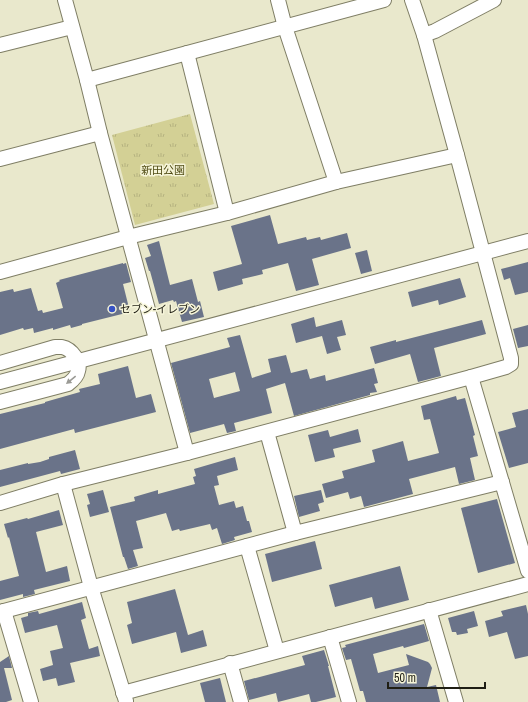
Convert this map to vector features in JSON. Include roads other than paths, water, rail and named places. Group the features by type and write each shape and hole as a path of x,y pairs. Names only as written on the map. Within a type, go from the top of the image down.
{"street":[{"path":"65,0 187,453"},
{"path":"278,0 285,27 336,182"},
{"path":"87,80 384,0"},
{"path":"0,503 63,484 187,453 471,377 506,367 511,364 511,358 457,155 424,35 412,0"},
{"path":"424,35 435,31 494,0"},
{"path":"0,45 72,27"},
{"path":"187,54 227,213"},
{"path":"0,159 100,133"},
{"path":"0,272 128,237 227,213 336,182 457,155"},
{"path":"0,382 528,241"},
{"path":"0,363 55,347 62,347 74,355 78,361 79,370 77,375 68,384 0,402"},
{"path":"471,377 528,571"},
{"path":"267,432 296,533"},
{"path":"31,702 2,612 296,533 502,482"},
{"path":"63,484 91,587 124,697 230,663 528,584"},
{"path":"248,546 277,651"},
{"path":"429,610 456,702"},
{"path":"330,637 349,702"},
{"path":"230,663 241,702"}],"place":[{"name":"セブン-イレブン","path":"112,309"}],"park label":[{"name":"新田公園","path":"163,170"}]}
